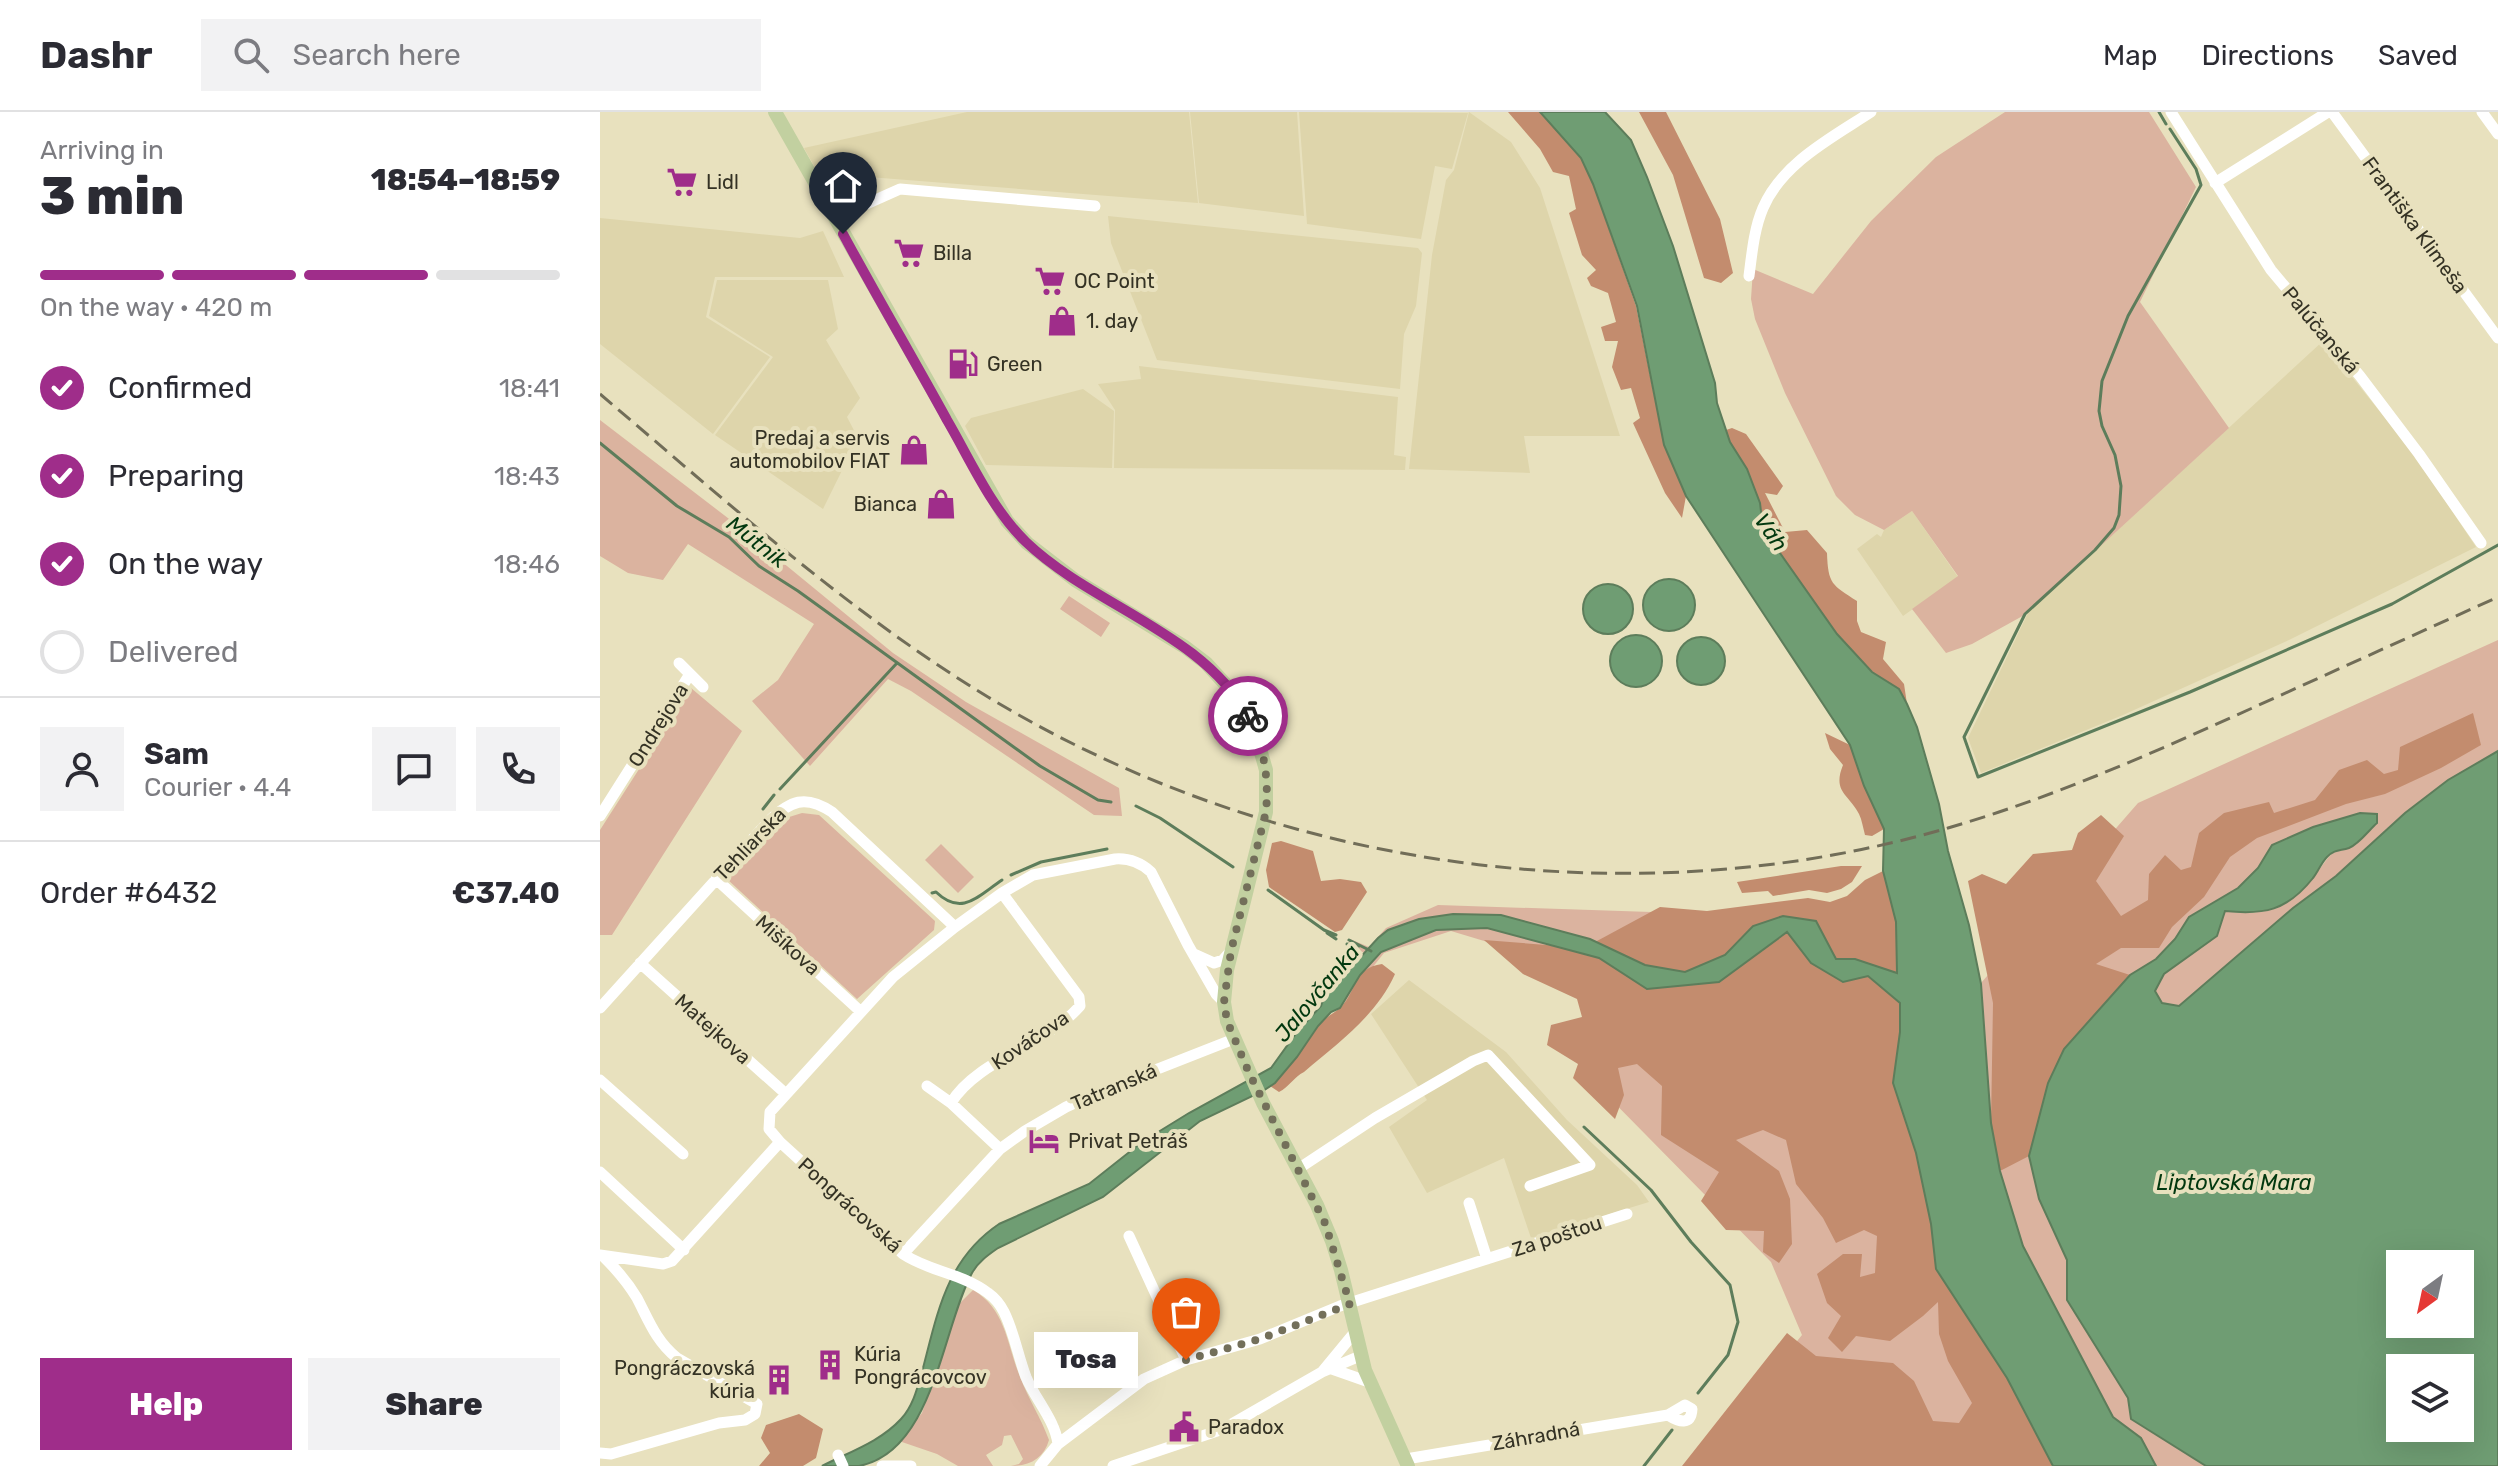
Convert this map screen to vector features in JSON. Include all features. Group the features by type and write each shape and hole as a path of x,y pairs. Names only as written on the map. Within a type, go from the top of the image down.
{"main road":[{"path":"775,112 978,474 1012,528 1075,580 1206,663 1238,698 1247,713 1261,743 1268,791 1263,826 1231,951 1224,1002 1234,1039 1249,1073 1332,1241 1350,1304 1360,1356 1407,1463"}],"street":[{"path":"1749,276 1759,219 1776,187 1810,153 1871,112"},
{"name":"Palúčanská","path":"2171,112 2271,270 2377,398 2481,543"},
{"path":"2215,183 2330,112"},
{"name":"Františka Klimeša","path":"2330,112 2498,338"},
{"path":"2482,112 2498,134"},
{"path":"835,218 900,189 1095,206"},
{"name":"Ondrejova","path":"679,663 703,687"},
{"name":"Ondrejova","path":"600,816 690,674"},
{"name":"Tehliarska","path":"600,1008 787,804 812,802 832,812 955,927"},
{"path":"602,1256 663,1264 672,1261 780,1142 768,1123 770,1112 860,1011 900,970 1002,893 1033,875 1115,859 1141,864 1151,872 1193,954 1224,1002"},
{"name":"Mišíkova","path":"716,879 860,1011"},
{"name":"Kováčova","path":"951,1103 958,1090 1080,1006 1079,997 1002,893"},
{"path":"1193,954 1214,963 1223,960 1231,951"},
{"name":"Matejkova","path":"640,963 786,1094"},
{"name":"Tatranská","path":"903,1254 1000,1149 1066,1107 1234,1039"},
{"path":"1298,1169 1375,1118 1488,1055 1590,1165 1530,1186"},
{"path":"600,1080 683,1154"},
{"path":"927,1086 951,1103 1000,1149"},
{"name":"Pongrácovská","path":"780,1142 903,1254 925,1266 950,1272 990,1294 1002,1309 1025,1373 1054,1429 1058,1444"},
{"path":"600,1172 684,1250"},
{"name":"Za poštou","path":"1469,1203 1487,1259"},
{"name":"Za poštou","path":"1040,1466 1058,1444 1144,1379 1186,1360 1260,1339 1350,1304 1627,1214"},
{"path":"1129,1236 1186,1360"},
{"path":"600,1453 611,1454 719,1423 745,1420 755,1414 757,1404 667,1349 652,1330 635,1296 602,1256"},
{"path":"1327,1370 1355,1332"},
{"path":"1113,1466 1223,1429 1327,1370 1360,1356"},
{"path":"1327,1370 1369,1382"},
{"name":"Záhradná","path":"1407,1463 1668,1415"},
{"path":"882,1466 911,1466"}],"shaded area":[{"path":"967,112 1189,112 1198,203 818,173 804,148"},
{"path":"1190,112 1297,112 1304,216 1199,203"},
{"path":"1299,112 1468,113 1452,169 1435,166 1421,239 1307,224"},
{"path":"1469,112 1511,142 1540,188 1620,436 1524,436 1530,473 1409,469 1432,255 1446,180 1454,170"},
{"path":"1508,112 1540,112 1581,158 1593,184 1636,306 1664,445 1686,496 1682,518 1665,493 1633,423 1640,418 1631,388 1621,390 1612,367 1618,341 1605,341 1601,327 1616,322 1608,293 1591,286 1587,278 1596,270 1582,255 1569,213 1576,209 1569,176 1553,172 1540,149"},
{"path":"1639,112 1666,112 1720,219 1733,273 1721,283 1704,278 1673,175"},
{"path":"2005,112 2149,112 2196,187 2140,302 2229,428 2028,613 1972,644 1946,653 1912,609 1958,576 1912,511 1884,530 1855,515 1836,496 1785,393 1755,319 1751,299 1753,269 1813,294 1871,221 1936,157"},
{"path":"1108,216 1418,248 1422,253 1416,306 1404,334 1400,389 1157,360 1111,243"},
{"path":"600,218 800,238 823,231 844,277 715,277 706,317 770,357 713,434 600,344"},
{"path":"717,280 828,280 838,329 826,340 860,398 847,417 858,438 823,509 715,435 773,357 709,316"},
{"path":"2323,341 2414,454 2476,547 2289,640 2123,715 1981,773 1968,738 2028,613"},
{"path":"1139,366 1398,397 1394,455 1406,457 1405,470 1114,468 1115,410 1098,384 1141,379"},
{"path":"1083,389 1114,411 1112,468 986,465 965,426 971,418"},
{"path":"600,420 737,525 893,653 966,702 1119,788 1122,816 1094,815 911,691 888,679 810,766 752,701 778,680 814,624 688,544 663,580 628,573 600,556"},
{"path":"1732,428 1746,434 1783,486 1777,495 1765,493 1785,532 1807,530 1827,553 1833,583 1857,601 1857,621 1861,632 1886,642 1883,659 1904,684 1907,704 1899,689 1872,672 1837,635 1781,558 1763,529 1760,503 1747,469 1730,442 1726,430"},
{"path":"1912,511 1958,577 1903,616 1857,549 1877,534 1881,537 1884,530"},
{"path":"1069,596 1110,623 1101,637 1060,609"},
{"path":"2498,640 2498,751 2448,780 2405,813 2336,876 2293,908 2179,1006 2162,1003 2155,991 2164,974 2217,936 2225,911 2263,911 2284,904 2304,889 2337,849 2272,845 2258,868 2238,888 2189,917 2175,939 2156,959 2130,975 2039,1199 2067,1260 2067,1300 2128,1398 2131,1419 2206,1466 1695,1466 1802,1335 1771,1262 1584,1072 1613,994 1524,953 1451,931 1384,953 1340,1008 1324,997 1364,953 1348,945 1350,939 1369,947 1386,928 1438,905 1741,915 1981,983 2138,803"},
{"path":"691,688 742,731 612,935 600,935 600,830"},
{"path":"2473,713 2481,745 2385,794 2346,804 2257,838 2230,857 2204,897 2172,927 2159,948 2121,948 2096,964 2130,975 2064,1049 2048,1083 2029,1156 2000,1171 1991,1123 1993,1003 1968,881 1982,874 2006,884 2033,854 2072,850 2078,833 2101,815 2124,836 2096,881 2121,916 2148,900 2149,874 2165,855 2181,870 2191,867 2199,833 2224,813 2269,802 2274,813 2315,800 2339,770 2367,760 2384,774 2398,770 2400,747"},
{"path":"1825,733 1850,745 1864,786 1884,829 1872,836 1865,835 1859,814 1843,792 1839,781 1843,765 1830,749"},
{"path":"802,813 819,815 935,921 934,930 857,999 727,879 786,818"},
{"path":"1281,841 1313,851 1321,881 1340,879 1361,882 1367,892 1342,930 1335,932 1269,887 1266,870 1272,843"},
{"path":"941,844 974,877 958,893 925,860"},
{"path":"1841,866 1862,866 1852,882 1827,893 1809,890 1773,896 1768,891 1742,893 1737,882"},
{"path":"1883,871 1896,922 1900,1003 1900,1034 1893,1083 1916,1153 1931,1224 1936,1268 2007,1378 2053,1466 1682,1466 1787,1333 1816,1356 1893,1363 1914,1381 1933,1421 1959,1423 1972,1403 1948,1361 1939,1334 1938,1302 1890,1341 1856,1336 1842,1352 1828,1338 1841,1316 1827,1303 1817,1274 1843,1254 1862,1254 1860,1277 1875,1273 1877,1236 1864,1230 1836,1243 1823,1218 1796,1184 1786,1140 1763,1130 1736,1140 1779,1171 1790,1199 1792,1244 1779,1263 1763,1252 1764,1231 1726,1230 1701,1201 1719,1172 1661,1135 1662,1086 1637,1064 1618,1068 1624,1095 1615,1119 1573,1078 1578,1064 1547,1045 1551,1025 1582,1017 1577,999 1523,974 1484,940 1584,948 1660,907 1707,911 1808,898 1830,902 1847,896 1865,880"},
{"path":"1382,964 1395,974 1367,1016 1283,1090 1279,1092 1270,1086 1290,1066 1320,1024 1341,1007 1361,975 1373,966"},
{"path":"1409,980 1506,1052 1567,1120 1637,1185 1649,1202 1531,1238 1504,1158 1427,1193 1389,1127 1427,1100 1371,1014"},
{"path":"973,1290 999,1317 1020,1377 1049,1440 1040,1456 1024,1464 1011,1466 1023,1459 1011,1435 1004,1436 1002,1445 986,1455 993,1466 958,1466 937,1454 899,1441 922,1413 957,1306"},
{"path":"799,1414 823,1429 816,1458 803,1466 759,1466 770,1453 761,1438 766,1425"}],"water":[{"path":"1540,112 1605,112 1631,140 1673,246 1715,383 1717,403 1730,442 1747,469 1760,503 1763,529 1837,634 1872,672 1899,689 1907,704 1917,727 1939,804 1948,851 1969,925 1981,984 1991,1123 2000,1171 2023,1246 2113,1417 2141,1438 2156,1466 2053,1466 2007,1378 1936,1269 1931,1224 1916,1153 1893,1083 1900,1032 1900,1003 1868,976 1843,982 1811,963 1787,932 1719,982 1647,989 1599,958 1487,928 1436,930 1381,952 1360,975 1340,1008 1331,1012 1318,1026 1275,1083 1200,1121 1103,1197 987,1256 972,1273 932,1385 920,1413 904,1438 884,1456 859,1466 822,1466 874,1440 893,1427 905,1413 917,1388 947,1288 967,1253 981,1238 999,1224 1089,1184 1142,1142 1271,1068 1321,1006 1324,997 1388,930 1419,919 1453,914 1501,915 1590,939 1645,965 1685,972 1725,955 1753,926 1783,916 1816,921 1836,959 1855,959 1897,973 1896,922 1883,871 1884,829 1864,786 1850,745 1686,496 1664,445 1637,306 1593,184 1581,158"},
{"path":"1669,579 1687,587 1695,605 1687,623 1669,631 1651,623 1643,605 1651,587"},
{"path":"1608,584 1626,591 1633,609 1626,627 1608,634 1590,627 1583,609 1590,591"},
{"path":"1636,635 1654,643 1662,661 1654,679 1636,687 1618,679 1610,661 1618,643"},
{"path":"1701,637 1718,644 1725,661 1718,678 1701,685 1684,678 1677,661 1684,644"},
{"name":"Liptovská Mara","path":"2498,751 2498,1466 2206,1466 2131,1419 2128,1398 2067,1300 2067,1260 2039,1199 2029,1156 2048,1083 2064,1049 2130,975 2156,959 2175,939 2189,917 2238,888 2258,868 2272,845 2313,827 2360,813 2377,814 2377,823 2349,848 2330,854 2294,898 2263,911 2225,911 2217,936 2164,974 2155,991 2162,1003 2179,1006 2293,908 2336,876 2405,813 2448,780"}],"waterway":[{"path":"2159,112 2166,124"},
{"path":"2170,129 2196,169 2201,185 2128,316 2102,381 2099,411 2115,455 2121,486 2119,515 2114,528 2095,550 2025,614 1964,737 1978,777 2190,692 2392,604 2498,545"},
{"name":"Mútnik","path":"600,443 677,506 729,537 759,566 1040,766 1098,800 1111,802"},
{"name":"Mútnik","path":"780,789 897,663"},
{"name":"Mútnik","path":"763,809 774,795"},
{"name":"Mútnik","path":"1136,806 1160,818 1233,867"},
{"path":"1011,875 1041,862 1107,849"},
{"path":"932,893 936,892 954,903 962,903 1002,880"},
{"name":"Mútnik","path":"1268,890 1324,930 1336,935"},
{"name":"Mútnik","path":"1327,933 1336,939"},
{"name":"Mútnik","path":"1349,940 1371,951"},
{"name":"Mútnik","path":"1347,944 1359,946"},
{"path":"1584,1127 1651,1190 1691,1242 1730,1285 1738,1322 1728,1355 1698,1393"},
{"path":"1644,1466 1672,1430"}],"railway":[{"path":"600,394 837,592 936,664 988,697 1097,756 1212,803 1332,838 1454,862 1578,873 1703,871 1827,856 1948,828 2067,788 2144,756 2498,597"}],"way so far":[{"path":"1186,1360 1260,1339 1350,1304 1325,1223 1275,1127 1227,1021 1224,1002 1227,970 1266,812 1268,791 1261,743 1248,716"}],"place":[{"name":"Lidl","path":"682,182"},
{"name":"Billa","path":"909,253"},
{"name":"OC Point","path":"1050,281"},
{"name":"1. day","path":"1062,321"},
{"name":"Green","path":"963,364"},
{"name":"Predaj a servis automobilov FIAT","path":"914,450"},
{"name":"Bianca","path":"941,504"},
{"name":"Privat Petráš","path":"1044,1141"},
{"name":"Tosa","path":"1186,1360"},
{"name":"Kúria Pongrácovcov","path":"830,1365"},
{"name":"Pongráczovská kúria","path":"779,1380"},
{"name":"Paradox","path":"1184,1427"}],"route":[{"path":"843,234 978,474 1012,528 1075,580 1206,663 1238,698 1248,716"}],"water label":[{"name":"Váh","path":"1771,532"},
{"name":"Jalovčanka","path":"1317,993"}]}
